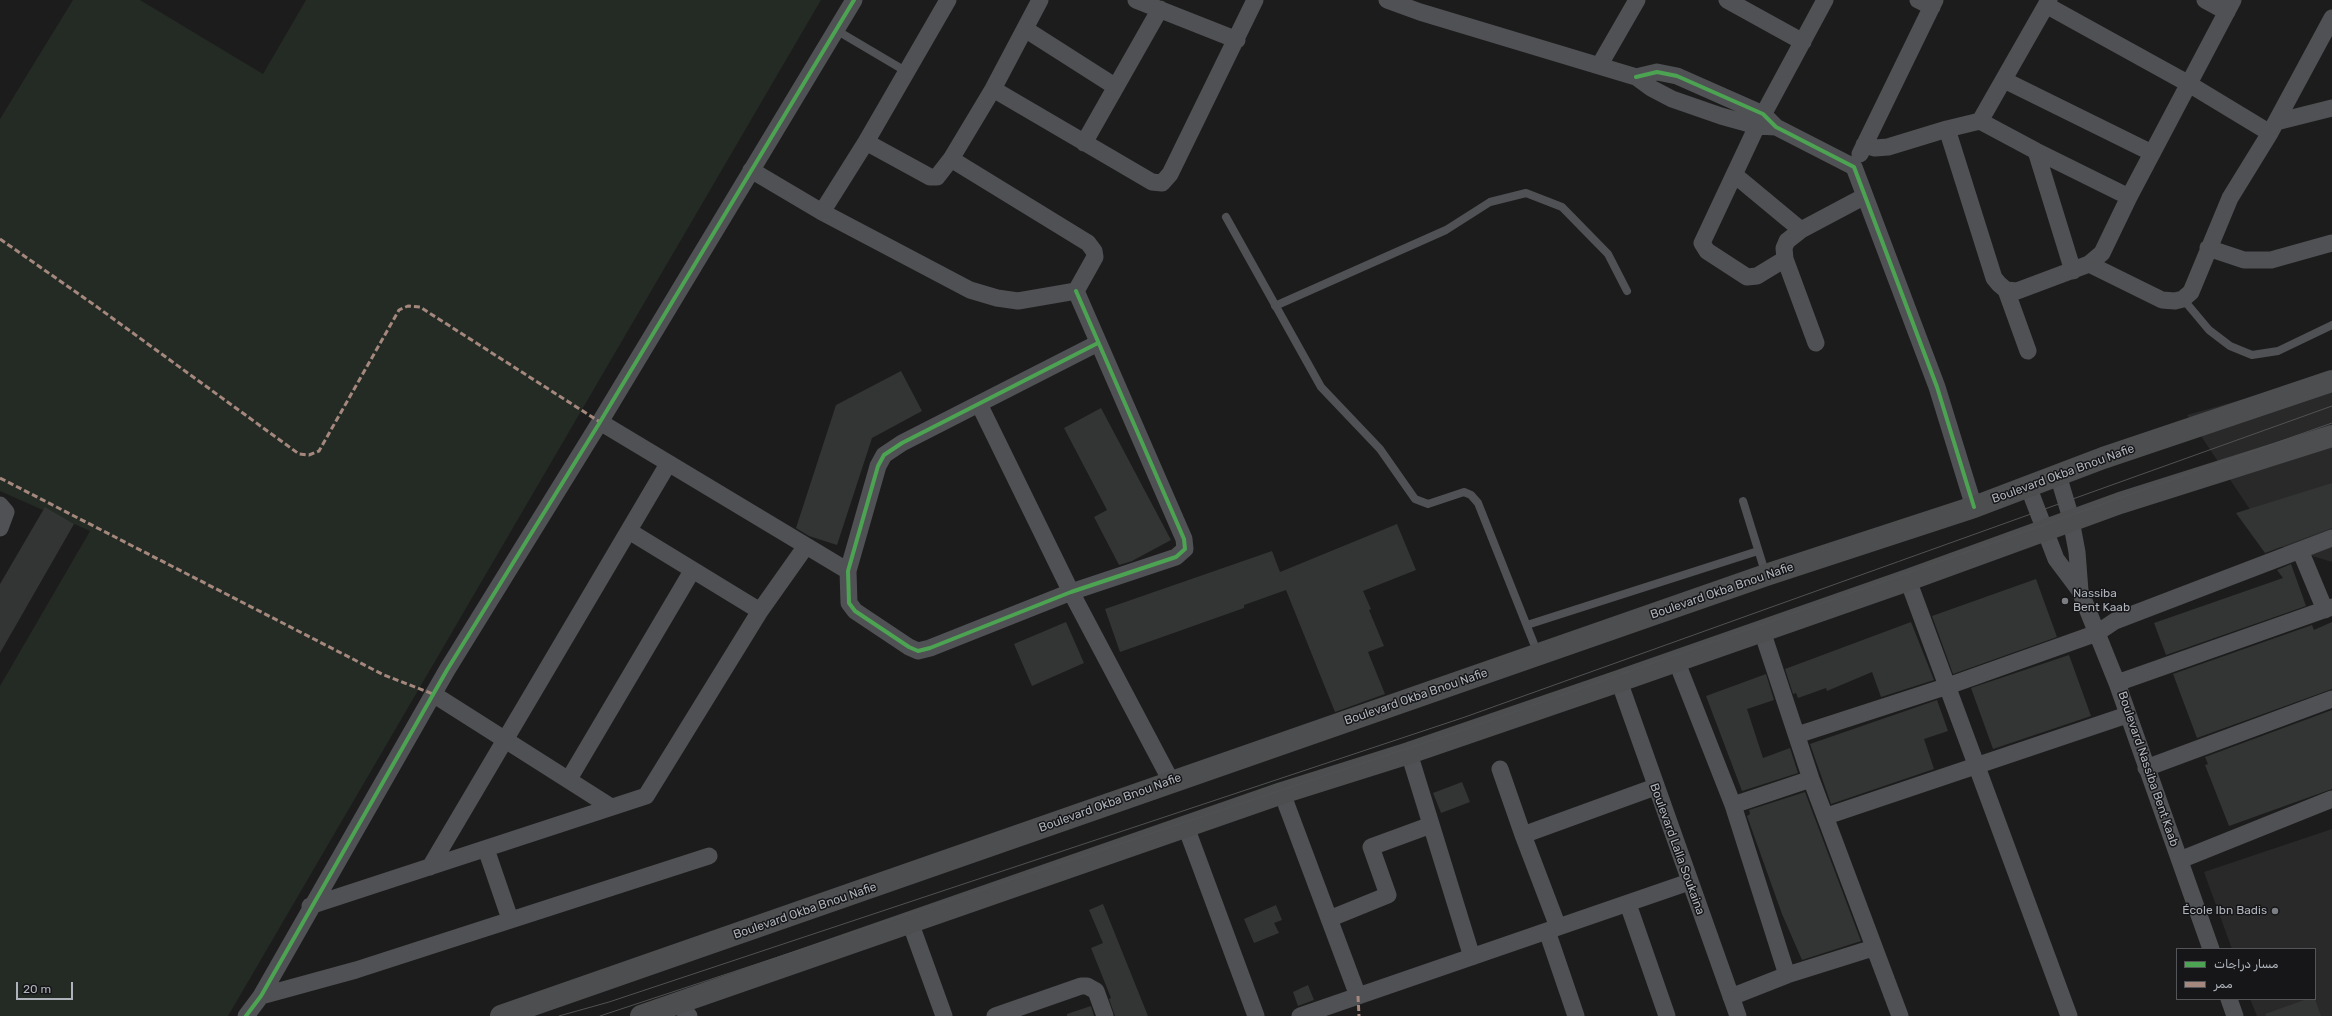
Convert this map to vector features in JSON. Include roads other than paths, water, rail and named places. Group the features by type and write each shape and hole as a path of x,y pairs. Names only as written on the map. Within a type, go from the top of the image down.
{"main road":[{"name":"Boulevard Okba Bnou Nafie","path":"501,1016 759,928 1171,781 1766,575 1974,507 2103,458 2332,381"},
{"path":"641,1016 684,1010 910,922 1282,793 1409,753 1619,681 1908,580 2120,503 2332,436"}],"street":[{"path":"246,1016 261,996 310,906 433,694 600,422 854,0"},
{"path":"822,212 866,142 948,0"},
{"path":"866,142 930,177 936,177 942,172 951,159 993,89 1040,0"},
{"path":"1136,0 1237,40"},
{"path":"993,89 1152,182 1162,182 1170,174 1237,40 1255,0"},
{"path":"1387,0 1423,6 1599,66 1636,77 1651,88 1672,99 1721,116 1760,120"},
{"path":"1599,66 1637,0"},
{"path":"1726,0 1803,42"},
{"path":"1785,259 1757,276 1747,277 1707,251 1702,243 1707,230 1736,176 1760,120 1825,0"},
{"path":"2006,290 2017,291 2073,271 2089,264 2102,253 2129,196 2230,6 2205,0"},
{"path":"1854,167 1928,2"},
{"path":"1980,122 2048,3 2189,84 2273,128 2332,108"},
{"path":"1084,143 1160,9"},
{"path":"2089,264 2162,300 2175,301 2183,299 2191,292 2230,198 2273,128 2332,18"},
{"path":"1025,29 1116,87"},
{"path":"1636,77 1657,72 1677,76 1854,167 1937,387 1974,507"},
{"path":"2004,80 2152,153"},
{"path":"1864,145 1875,148 1888,148 1947,129 1980,122 2129,196"},
{"path":"1947,129 1994,278 2006,290 2028,351"},
{"path":"2036,151 2073,271"},
{"path":"951,159 1088,243 1094,250 1095,256 1076,291"},
{"path":"751,170 822,212 970,290 997,298 1018,301 1076,291"},
{"path":"1736,176 1801,230"},
{"path":"1816,343 1785,259 1784,248 1787,241 1801,230 1865,196"},
{"path":"2208,248 2244,260 2272,260 2332,243"},
{"path":"1076,291 1184,539 1185,549 1176,557 1071,592 930,648 918,651 909,647 855,611 848,599 848,571 878,466 884,454 902,443 1098,342"},
{"path":"978,404 1071,592 1171,781"},
{"path":"600,422 848,571"},
{"path":"430,867 668,464"},
{"name":"Boulevard Nassiba Bent Kaab","path":"2058,475 2071,521 2077,552 2080,591"},
{"name":"Boulevard Nassiba Bent Kaab","path":"2028,486 2056,559 2080,591 2117,683 2211,948"},
{"path":"0,505 6,512 0,528"},
{"path":"629,530 692,571 760,611"},
{"path":"1798,735 1948,686 2097,633 2116,621 2332,538"},
{"path":"310,906 611,807 639,800 650,791 760,611 806,546"},
{"path":"2117,683 2328,608 2300,550"},
{"path":"569,779 692,571"},
{"path":"1908,580 2069,1016"},
{"path":"1762,631 1798,735 1811,779 1827,816 1873,948 1900,1016"},
{"path":"1676,660 1733,805 1787,975"},
{"name":"Boulevard Lalla Soukaina","path":"1619,681 1655,787 1738,1016"},
{"path":"433,694 611,807"},
{"path":"2146,768 2332,699"},
{"path":"1827,816 1976,767 2127,714"},
{"path":"1409,753 1472,957"},
{"path":"1500,769 1553,929 1576,1016"},
{"path":"1733,805 1811,779"},
{"path":"1523,835 1655,787"},
{"path":"1282,793 1358,996"},
{"path":"2180,860 2332,799"},
{"path":"1329,919 1388,895 1371,847 1431,825"},
{"path":"1186,827 1256,1016"},
{"path":"486,849 510,919"},
{"path":"261,996 356,970 510,919 709,856"},
{"path":"1300,1016 1689,882"},
{"path":"1628,904 1667,1016"},
{"path":"910,922 944,1016"},
{"path":"1731,997 1787,975 1873,948"},
{"path":"995,1016 1081,986 1096,991 1105,1016"},
{"path":"2229,1000 2235,1016"}],"lane":[{"path":"836,30 907,72"},
{"path":"1276,306 1446,230 1490,202 1526,192 1562,207 1608,254 1627,291"},
{"path":"1226,217 1321,387 1380,449 1415,499 1428,504 1464,492 1471,494 1478,503 1538,655"},
{"path":"2183,299 2209,330 2230,346 2252,355 2278,351 2332,325"},
{"path":"1743,501 1766,575"},
{"path":"1527,625 1758,551"}],"tram line":[{"path":"559,1016 609,1002 1465,717 2332,406"},
{"path":"600,1016 1460,731 2332,423"}],"place":[{"name":"Nassiba Bent Kaab","path":"2065,601"},
{"name":"École Ibn Badis","path":"2275,911"}]}
